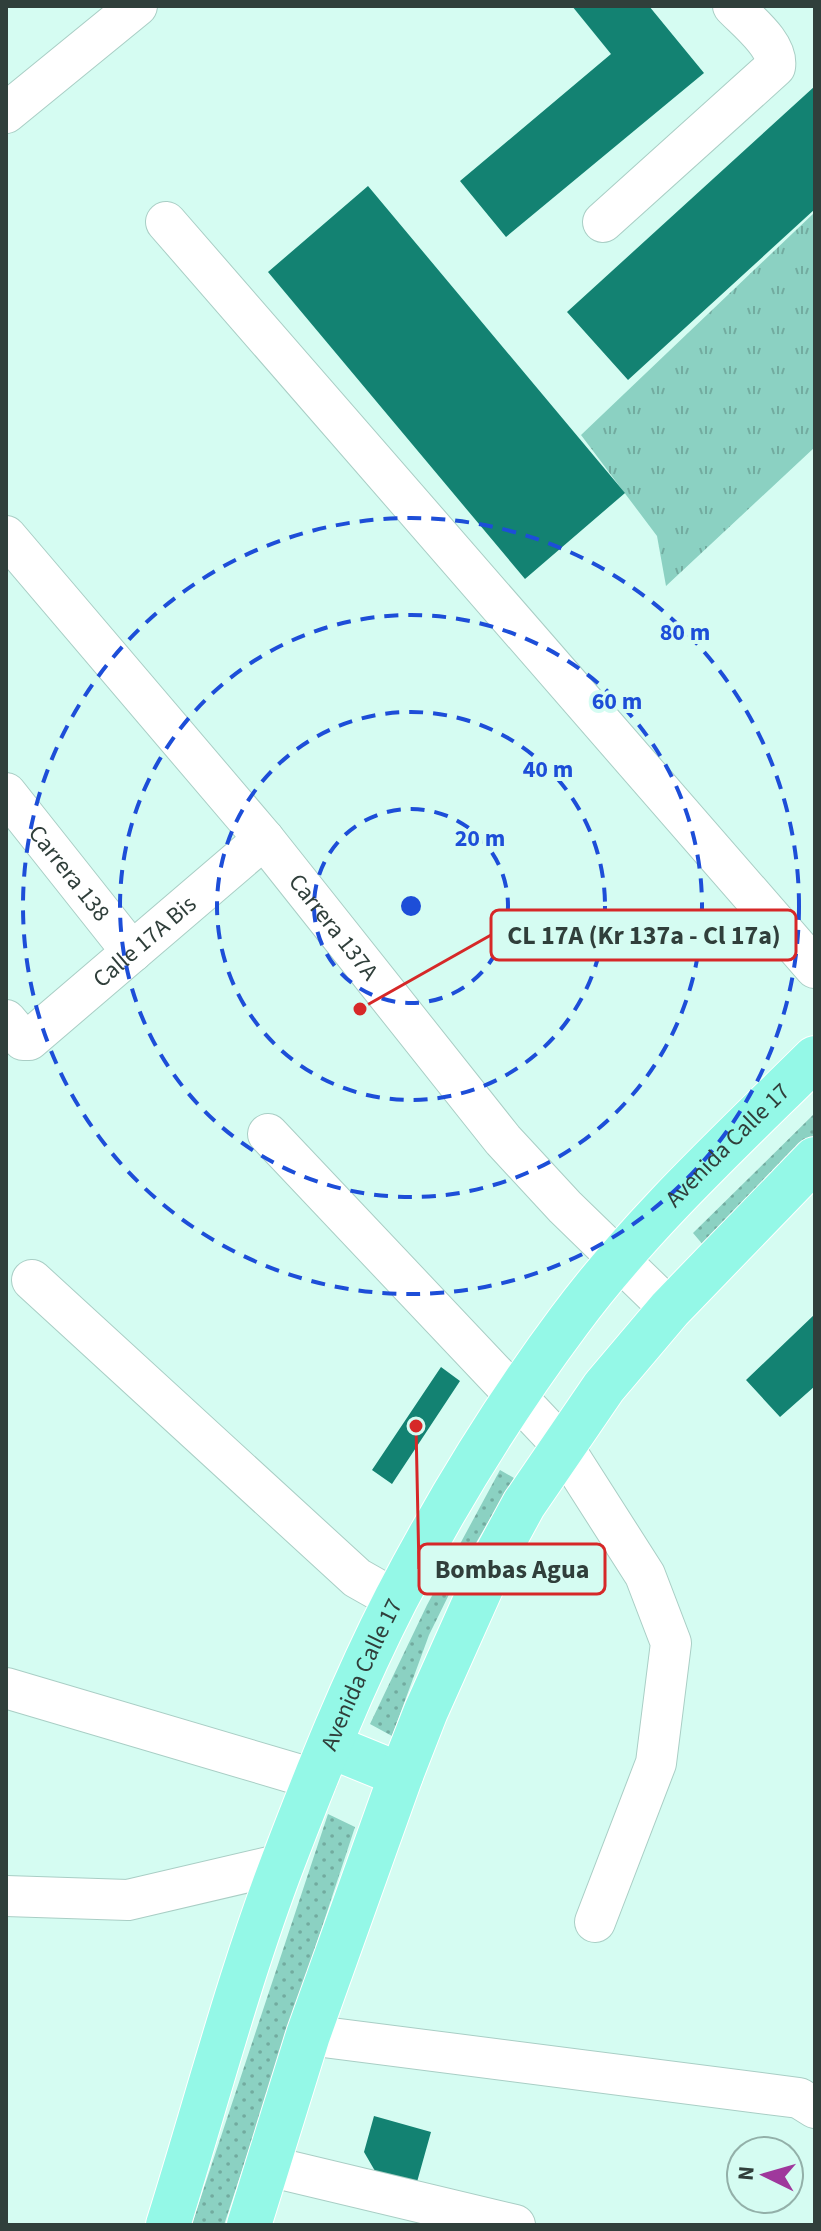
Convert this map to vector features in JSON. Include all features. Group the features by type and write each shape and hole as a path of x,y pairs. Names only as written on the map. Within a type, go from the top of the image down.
{"main road":[{"name":"Avenida Calle 17","path":"169,2223 282,1864 396,1600 516,1395 570,1319 619,1259 717,1155 815,1058"},
{"path":"249,2225 308,2035 401,1775 493,1561 524,1504 604,1387 670,1309 815,1159"},
{"path":"324,1763 401,1775"}],"street":[{"path":"6,113 137,6"},
{"path":"603,222 775,67 773,50 733,6"},
{"path":"166,222 815,968"},
{"name":"Carrera 137A","path":"6,536 264,839 503,1140 556,1198 670,1309"},
{"name":"Carrera 138","path":"6,793 132,952"},
{"name":"Calle 17A Bis","path":"15,1030 29,1040 264,839"},
{"path":"268,1134 562,1445 645,1575 671,1643 656,1763 595,1922"},
{"path":"32,1280 357,1578 396,1600"},
{"path":"6,1688 324,1763"},
{"path":"6,1896 128,1900 282,1864"},
{"path":"308,2035 799,2098 815,2108"},
{"path":"268,2166 515,2225"}],"green space":[{"path":"815,212 815,447 666,586 657,536 581,435"},
{"path":"815,1113 815,1150 710,1253 693,1233"},
{"path":"500,1470 514,1478 466,1560 429,1635 392,1736 370,1724 427,1605"},
{"path":"328,1814 355,1827 224,2225 192,2224"}],"building":[{"path":"572,6 649,6 704,73 506,237 460,181 611,54"},
{"path":"815,86 815,209 628,380 567,312"},
{"path":"368,186 625,493 525,579 268,272"},
{"path":"815,1314 815,1386 780,1417 746,1380"},
{"path":"441,1367 460,1381 392,1484 372,1470"},
{"path":"374,2116 431,2132 417,2182 375,2171 364,2152"}],"place":[{"name":"CL 17A (Kr 137a - Cl 17a)","path":"360,1009"},
{"name":"Bombas Agua","path":"416,1426"}]}
